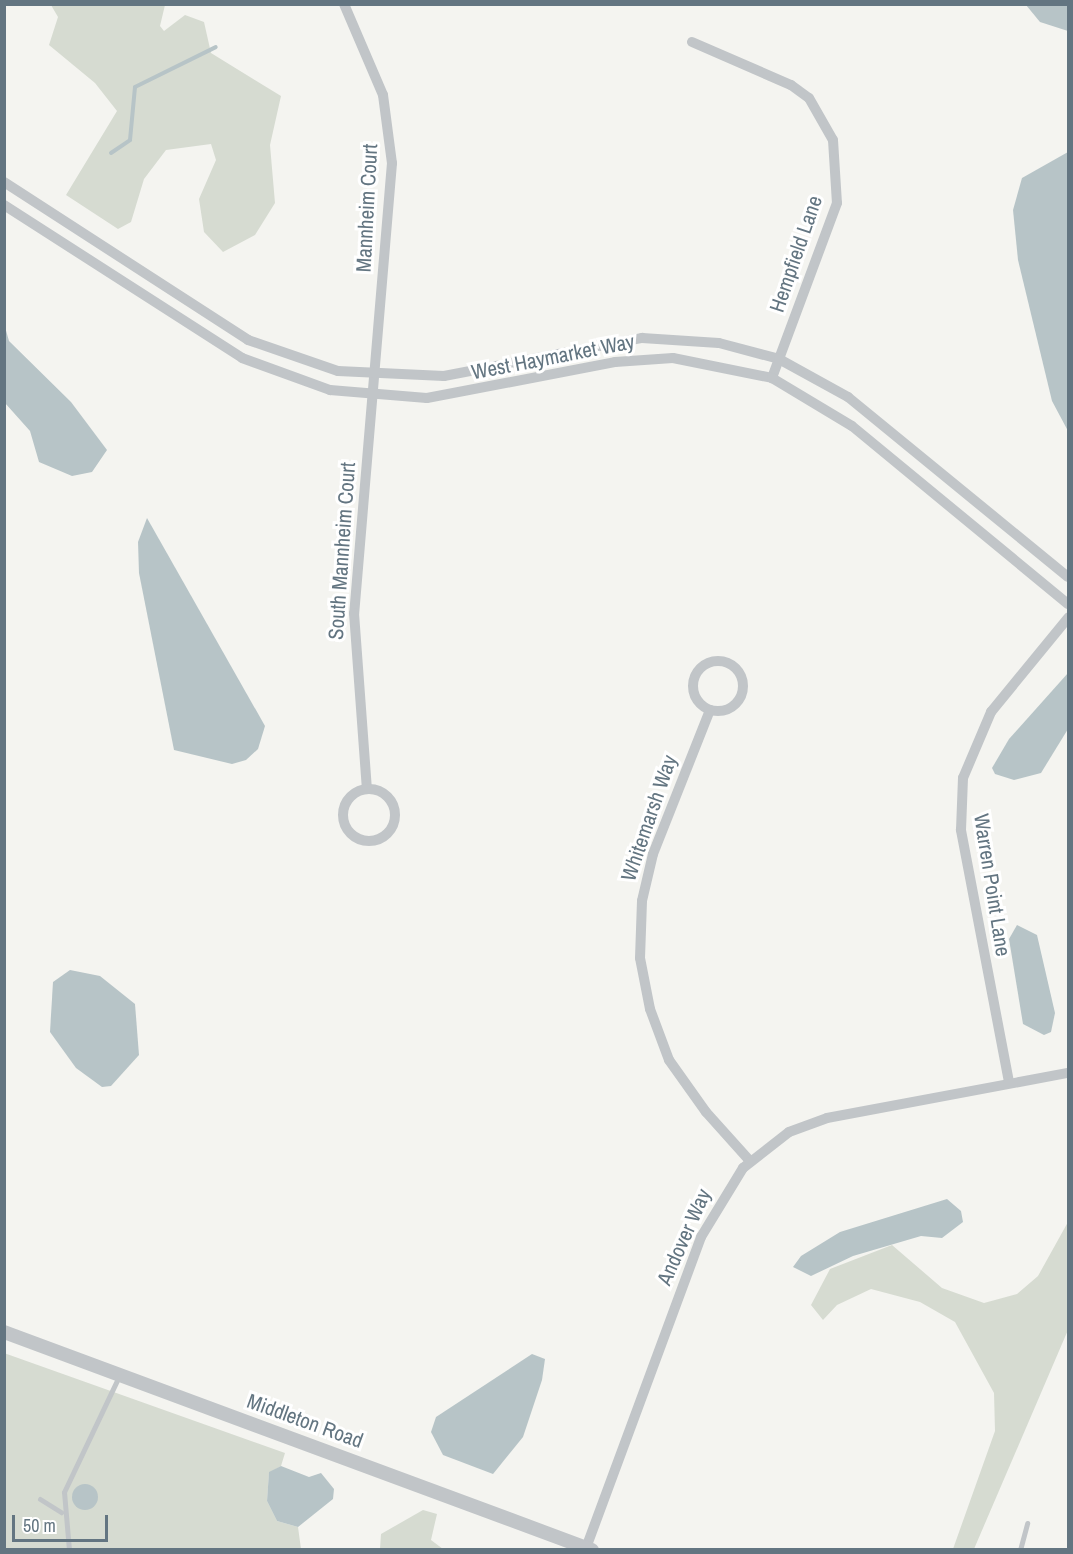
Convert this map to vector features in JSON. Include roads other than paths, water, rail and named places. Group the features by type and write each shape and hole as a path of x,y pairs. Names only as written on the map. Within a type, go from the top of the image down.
{"street":[{"name":"Mannheim Court","path":"344,4 374,65 390,128 392,183 373,387"},
{"name":"Hempfield Lane","path":"692,42 791,85 808,98 833,140 837,203 772,378"},
{"name":"West Haymarket Way","path":"4,182 264,348 373,387 462,374 642,338 719,343 779,359 848,397 1068,577"},
{"name":"West Haymarket Way","path":"4,205 250,362 295,380 456,395 644,359 705,361 772,378 852,426 1068,603"},
{"path":"75,250 86,234"},
{"name":"South Mannheim Court","path":"367,789 354,613 373,387"},
{"name":"Warren Point Lane","path":"1008,1082 964,855 961,795 970,756 991,712 1068,618"},
{"path":"710,662 727,662 741,673 741,699 727,710 710,710 694,694 694,678 710,662"},
{"name":"Whitemarsh Way","path":"710,710 653,854 642,901 640,958 650,1009 669,1060 706,1112 750,1161"},
{"path":"367,789 383,793 395,814 390,830 368,841 353,836 343,816 347,801 367,789"},
{"name":"Andover Way","path":"589,1549 701,1237 720,1199 750,1161 789,1132 826,1118 1008,1082 1068,1073"},
{"name":"Middleton Road","path":"4,1332 589,1549"}],"lane":[{"path":"69,1550 62,1512 64,1492 120,1375"},
{"path":"40,1499 62,1512"},
{"path":"1020,1550 1027,1523"}],"waterway":[{"path":"111,153 130,140 135,87 216,47"}]}
